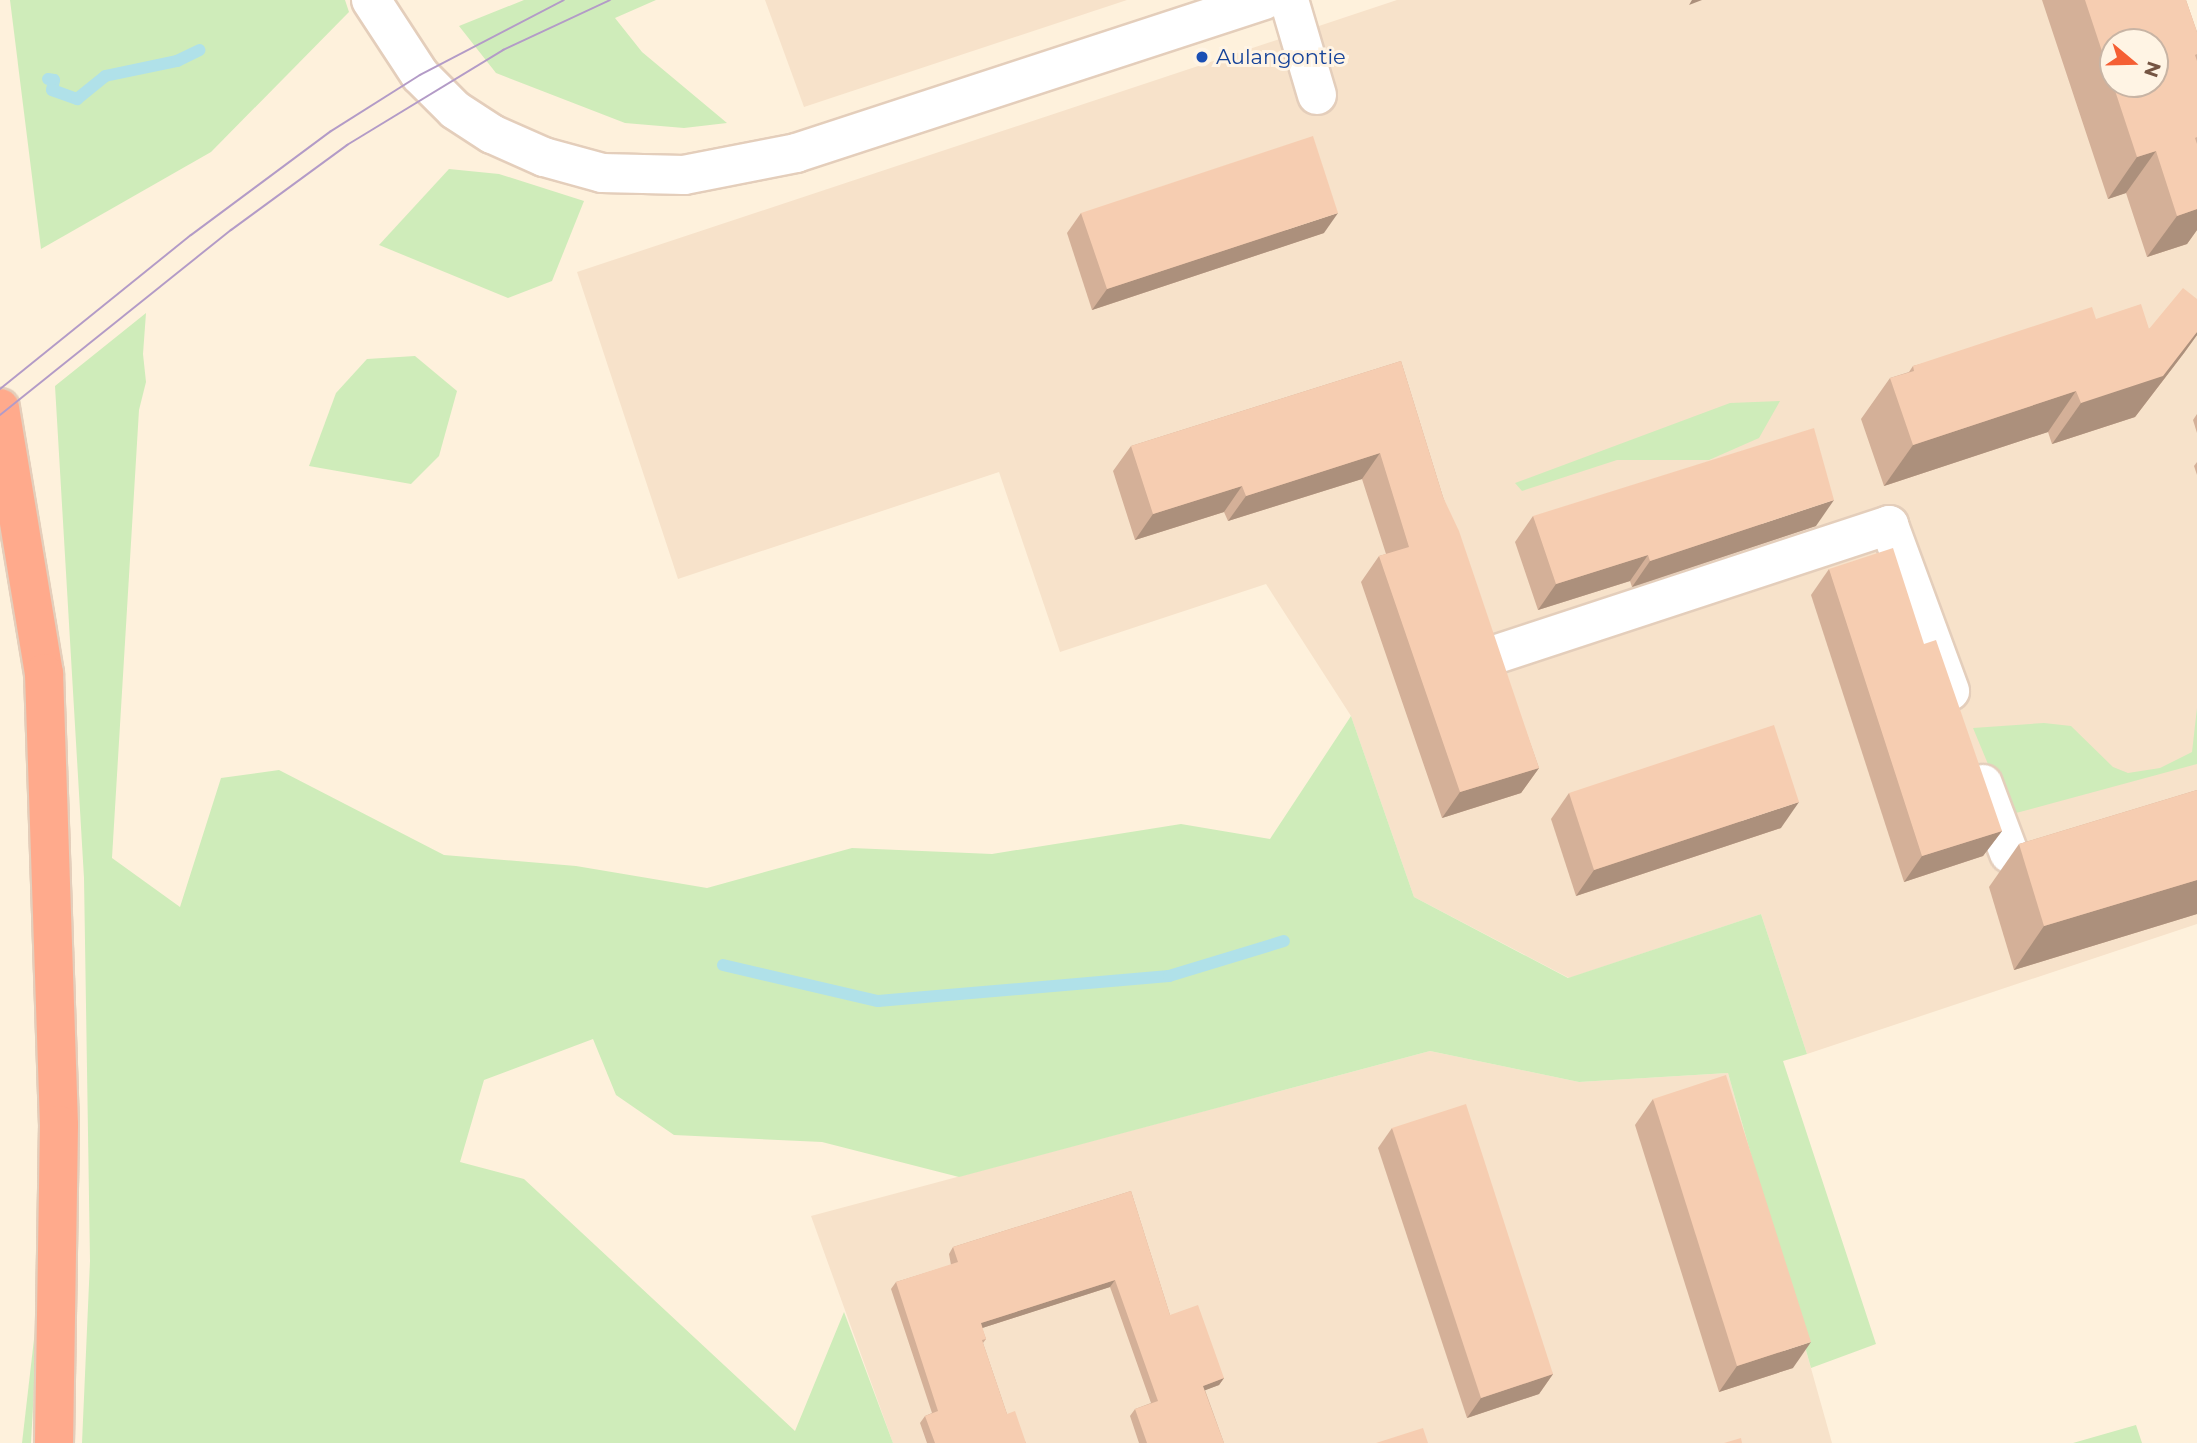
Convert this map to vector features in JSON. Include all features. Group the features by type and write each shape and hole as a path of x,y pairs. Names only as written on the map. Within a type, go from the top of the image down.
{"highway":[{"path":"0,408 44,673 59,1125 54,1443"}],"street":[{"path":"377,12 420,75 455,110 492,134 544,157 602,173 684,175 796,153 1265,0"},
{"path":"1289,0 1317,95"},
{"path":"1497,654 1889,525 2009,853"}],"shaded area":[{"path":"765,0 1127,0 804,107"},
{"path":"1397,0 2150,0 2159,28 2099,28 2099,98 2169,98 2169,57 2197,142 2197,924 1807,1054 1761,914 1569,978 1414,897 1351,716 1266,584 1060,652 999,472 678,579 577,272"},
{"path":"1430,1051 1579,1082 1728,1073 1832,1443 893,1443 811,1216"}],"green space":[{"path":"10,0 345,0 349,12 211,152 41,249"},
{"path":"524,0 656,0 615,18 642,52 727,123 684,128 625,123 496,73 459,26"},
{"path":"449,169 499,174 584,201 552,281 508,298 379,245"},
{"path":"146,313 143,354 146,382 139,410 112,858 180,907 221,778 279,770 444,855 576,866 707,888 852,848 992,854 1181,824 1270,839 1351,716 1414,897 1568,978 1761,914 1807,1054 1783,1061 1876,1344 1811,1368 1728,1073 1579,1082 1430,1051 959,1177 822,1142 674,1135 616,1095 593,1039 484,1080 460,1162 524,1179 795,1431 844,1312 893,1443 82,1443 90,1261 84,878 55,386"},
{"path":"415,356 457,391 439,456 411,484 309,466 336,393 367,359"},
{"path":"1780,401 1759,438 1709,460 1617,460 1522,491 1515,483 1730,403"},
{"path":"2197,708 2197,764 2016,813 2005,805 1973,728 2044,723 2071,726 2113,767 2128,773 2160,768 2192,752"},
{"path":"39,1296 31,1443 22,1443"},
{"path":"2136,1425 2142,1443 2073,1443"}],"building":[{"path":"2085,0 2186,0 2197,32 2197,209 2177,216 2156,151 2137,157 2117,98 2169,98 2169,28 2099,28 2099,42"},
{"path":"1313,136 1338,213 1107,289 1081,213"},
{"path":"2183,288 2197,299 2197,332 2163,376 2081,403 2076,391 1913,445 1890,378 1914,371 1913,366 2092,307 2096,319 2141,304 2149,329"},
{"path":"1401,361 1443,497 1459,531 1539,768 1460,792 1379,556 1409,547 1380,453 1246,496 1242,486 1153,514 1131,446"},
{"path":"1814,428 1834,500 1650,561 1648,555 1556,584 1533,516"},
{"path":"1893,548 1924,644 1936,640 2002,831 1922,856 1829,569"},
{"path":"1774,725 1799,802 1594,870 1569,793"},
{"path":"2197,790 2197,880 2044,926 2019,844"},
{"path":"1726,1075 1811,1342 1737,1366 1653,1099"},
{"path":"1466,1104 1553,1374 1481,1398 1392,1128"},
{"path":"1131,1191 1170,1315 1198,1305 1224,1378 1203,1386 1224,1443 1147,1443 1135,1409 1158,1401 1115,1280 981,1323 986,1339 982,1340 1007,1414 1015,1411 1026,1443 935,1443 925,1416 938,1411 896,1282 958,1262 953,1247"},
{"path":"1423,1428 1428,1443 1376,1443"},
{"path":"1741,1438 1742,1443 1724,1443"}],"waterway":[{"path":"48,79 54,80 52,90 77,99 105,76 177,61 200,50"},
{"path":"723,965 878,1001 1169,976 1284,941"}],"tram line":[{"path":"0,389 191,235 331,131 420,75 564,0"},
{"path":"0,415 231,230 347,145 503,50 610,0"}],"place":[{"name":"Aulangontie","path":"1202,57"}]}
